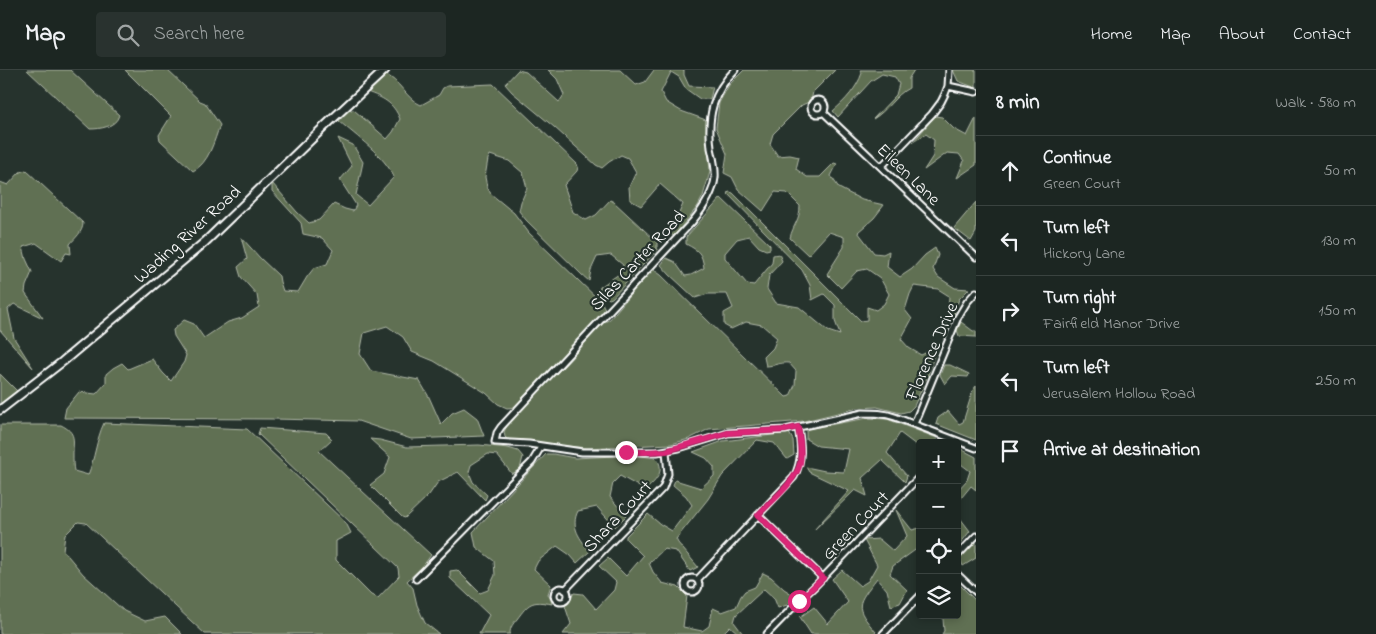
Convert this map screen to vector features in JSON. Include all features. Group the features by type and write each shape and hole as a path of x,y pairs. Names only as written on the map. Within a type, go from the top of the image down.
{"main road":[{"name":"Wading River Road","path":"0,410 62,362 206,242 319,131 385,70"}],"street":[{"name":"Silas Carter Road","path":"541,447 529,444 496,442 501,427 692,222 704,206 715,178 710,132 713,107 720,88 735,70"},
{"path":"881,167 932,114 945,94 948,86 949,70"},
{"path":"948,86 976,92"},
{"name":"Eileen Lane","path":"824,112 976,257"},
{"name":"Florence Drive","path":"914,424 955,324 963,307 976,292"},
{"path":"416,579 532,462 541,447 582,452 666,451 728,433 785,430 863,413 885,414 976,448"},
{"path":"696,580 798,470 801,446 798,427"},
{"name":"Shara Court","path":"565,590 663,488 668,474 666,451"},
{"name":"Green Court","path":"767,634 916,480"},
{"path":"758,515 823,578"},
{"path":"961,552 976,536"},
{"path":"961,578 976,592"},
{"path":"883,634 916,600"}],"green space":[{"path":"27,70 70,70 119,115 117,119 111,125 90,129"},
{"path":"125,70 167,70 200,101 205,103 220,125 207,157 199,167 193,171 160,140 159,135 171,116"},
{"path":"518,70 526,72 559,102 564,95 557,79 548,70 620,70 636,85 645,82 654,70 684,70 689,86 713,87 710,99 700,99 686,89 679,77 671,72 661,92 666,102 681,111 706,120 710,172 698,206 674,236 670,234 683,204 660,184 641,206 630,200 629,187 636,172 628,158 621,155 602,168 596,165 505,84"},
{"path":"744,70 835,70 813,92 811,101 802,105 773,134 770,144 778,156 790,155 799,157 796,169 807,177 820,177 834,163 837,164 831,176 839,188 862,200 884,205 874,218 858,232 874,253 883,254 889,251 887,267 900,277 935,248 938,255 933,269 938,277 955,288 969,289 959,299 952,320 947,325 949,296 938,289 914,286 910,294 905,310 912,319 901,339 909,348 921,355 932,350 934,355 928,375 914,406 909,411 901,413 877,407 858,408 804,421 709,429 689,439 671,444 587,448 508,440 504,432 509,421 567,363 603,323 610,319 650,271 654,270 786,397 790,396 795,385 796,371 789,363 766,366 764,357 773,348 777,338 762,325 746,322 731,329 724,325 724,313 733,308 727,294 708,294 695,298 661,265 666,258 675,262 685,276 704,268 699,253 686,244 686,237 721,198 770,245 770,249 766,250 759,247 749,236 737,239 725,253 725,258 747,284 754,285 772,263 773,255 779,254 782,261 769,275 767,289 776,303 799,307 828,331 840,335 835,321 835,305 824,294 812,300 810,285 802,270 727,193 733,193 861,321 867,320 867,307 876,310 884,304 889,294 880,278 867,269 857,271 841,288 827,274 844,247 844,237 829,232 808,255 790,238 799,215 800,206 787,193 775,192 763,211 738,189 732,177 724,173 727,154 716,128 719,103 729,85"},
{"path":"860,70 914,70 909,78 909,88 873,119 896,95 899,84 895,77 882,74 871,81 838,117 833,111 854,89 862,73"},
{"path":"953,70 976,70 976,88 958,81"},
{"path":"384,74 390,77 411,98 421,105 439,95 443,88 447,86 493,84 577,164 577,171 564,185 573,212 586,220 596,215 610,200 657,242 657,250 609,299 599,291 600,287 619,274 623,265 611,255 597,257 591,270 589,281 519,211 527,188 523,173 509,161 490,155 485,177 491,194 514,213 529,233 602,303 605,309 517,407 507,408 498,404 486,393 434,361 412,352 403,337 387,326 364,333 360,354 371,371 419,380 441,424 452,413 464,408 477,418 484,436 411,439 358,421 64,418 66,408 79,392 96,394 106,383 106,374 122,363 128,369 152,359 171,381 184,362 186,355 174,336 173,330 184,320 194,324 204,338 228,322 242,318 259,307 257,295 241,277 238,267 247,259 241,237 279,276 283,291 298,292 314,268 327,264 333,250 322,238 303,234 301,223 272,191 272,183 309,223 319,220 334,204 353,211 356,205 340,180 352,166 338,138 353,145 363,162 356,195 368,205 394,177 384,161 339,121 348,110 354,110 387,139 400,119 394,108 387,101 367,92"},
{"path":"935,116 942,117 954,129 967,136 976,118 976,165 957,178 964,161 959,154 947,153 924,170 933,156 934,140 926,134 913,142"},
{"path":"26,170 83,223 80,232 70,244 71,254 66,253 61,261 36,243 23,247 32,272 25,293 43,318 14,304 8,309 14,338 33,368 0,330 0,182 8,185 20,172"},
{"path":"976,202 976,232 971,241 954,228"},
{"path":"961,322 973,331 976,331 976,337 959,336 957,330"},
{"path":"944,365 950,365 969,374 968,377 952,376 945,384 940,375"},
{"path":"0,374 20,394 0,411"},
{"path":"976,386 976,440 936,424 938,418 948,411 959,424 963,422"},
{"path":"868,418 887,419 937,439 916,439 916,445 900,433 887,453 907,476 905,482 882,460 862,478 867,496 855,490 814,530 849,491 809,472 806,467 844,472 849,449 818,446 806,439 806,429"},
{"path":"104,423 247,429 346,523 351,533 336,541 336,560 371,595 378,598 399,576 398,568 258,434 260,428 326,433 332,439 319,451 431,555 423,566 407,581 413,588 417,605 425,623 439,634 205,634 86,523 78,522 65,535 63,550 83,574 124,611 145,621 165,617 182,634 0,634 0,425 61,425 70,431 73,437 74,471 88,475"},
{"path":"789,433 793,440 794,455 787,459 774,443 757,440 722,476 708,499 676,539 698,567 690,571 676,551 664,549 649,563 653,572 662,583 678,587 687,596 683,627 702,631 709,626 713,608 722,612 736,607 741,596 745,591 755,587 763,573 795,596 787,605 778,608 774,598 764,589 736,615 734,622 743,634 739,634 730,626 722,634 563,634 571,624 565,606 574,593 583,594 596,609 614,590 616,582 599,566 608,558 626,576 643,556 626,539 626,536 648,514 672,531 692,505 686,496 673,485 675,480 701,488 714,476 714,467 706,458 693,452 723,441"},
{"path":"370,439 407,447 479,445 508,448 518,451 523,457 520,469 512,474 497,455 488,454 471,465 469,472 473,482 487,495 485,500 458,472 438,482 429,495 405,518 370,485 384,474 390,457"},
{"path":"961,449 976,457 976,490 971,486 961,498 961,487 967,480 970,471 961,464"},
{"path":"546,454 575,458 634,455 656,458 659,463 660,472 652,484 645,490 620,476 613,483 610,497 626,516 615,527 597,507 578,511 575,522 577,532 590,551 577,563 570,555 557,546 538,561 534,569 551,585 548,594 552,604 539,602 528,606 513,624 510,634 479,634 489,615 450,578 450,571 457,570 480,593 488,590 495,575 494,561 476,547 473,532"},
{"path":"896,510 912,530 916,529 916,549 893,566 890,574 907,590 900,603 891,606 887,590 877,578 862,600 861,610 876,632 874,634 811,634 800,617 814,607 828,624 848,602 832,579 842,570 860,586 868,581 877,565 864,540 879,539 893,551 907,536"},
{"path":"961,519 970,531 961,543"},
{"path":"976,542 976,558 963,566 961,558"},
{"path":"961,586 976,601 976,634 942,634 944,631 943,619 961,619"}],"route":[{"path":"626,452 666,451 728,433 785,430 798,427 801,446 798,470 794,477 758,515 823,578 799,601"}]}
